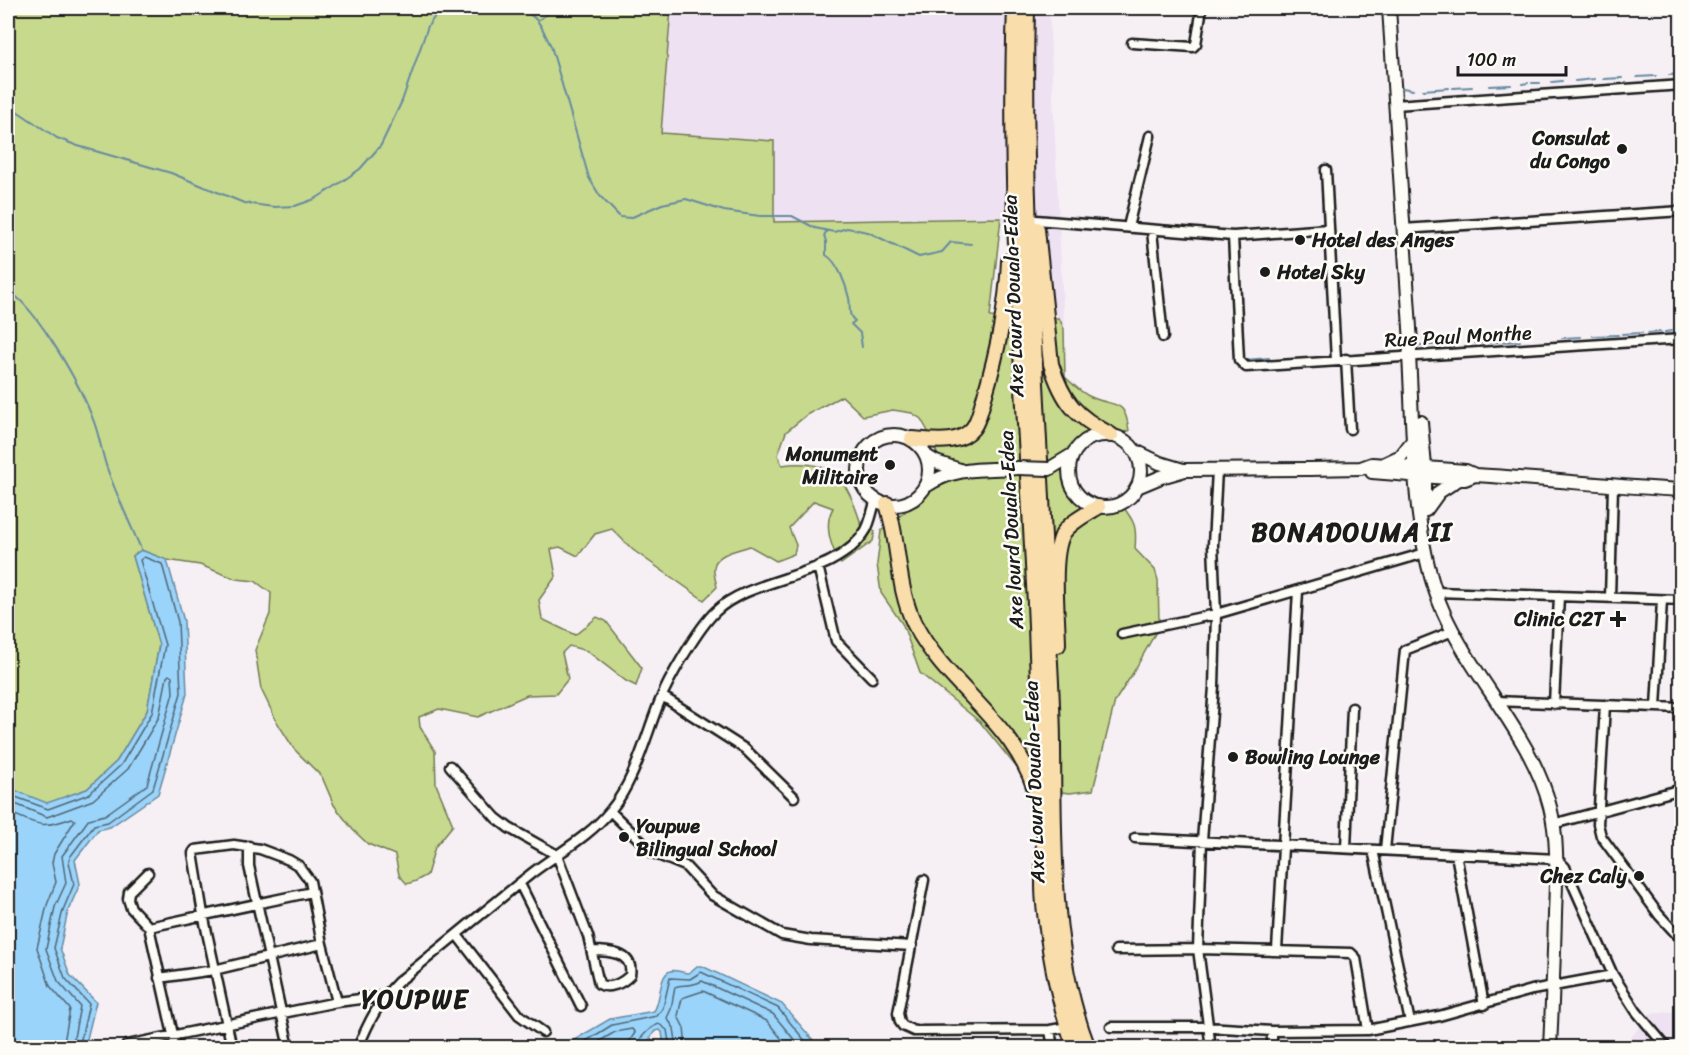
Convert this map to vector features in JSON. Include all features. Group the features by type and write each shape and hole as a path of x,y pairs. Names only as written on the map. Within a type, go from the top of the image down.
{"highway":[{"name":"Axe lourd Douala-Edea","path":"1015,8 1013,111 1022,190 1021,364 1030,502 1044,823 1044,903 1054,978 1067,1027 1075,1047"},
{"name":"Axe Lourd Douala-Edea","path":"1027,8 1022,190 1043,489 1053,737 1054,824 1061,935 1067,976 1078,1022 1088,1047"},
{"path":"1022,190 1036,220 1051,364 1057,382 1065,399 1075,412 1111,435"},
{"path":"912,439 944,441 958,438 973,429 994,363 1022,190"},
{"path":"881,502 893,524 906,601 915,624 925,641 1003,729 1016,748 1036,790 1044,823"},
{"path":"1053,737 1058,659 1057,565 1059,546 1066,530 1076,520 1098,507"}],"main road":[{"path":"1389,8 1403,229 1425,511 1422,525"},
{"path":"1412,352 1414,439 1421,471 1419,514 1425,553 1436,592 1453,631 1536,771 1550,806 1557,859 1550,1047"},
{"path":"961,470 936,462 921,446 901,434 889,434 877,438 861,456 859,469 861,481 867,492 881,502 896,505 914,500 926,486 936,479 961,470 1049,469 1070,482"},
{"path":"1049,469 1094,436 1111,435 1122,440 1135,452 1160,463 1185,470 1361,468 1381,465 1460,479 1475,475"},
{"path":"1381,465 1401,456 1414,439"},
{"path":"1072,454 1069,465 1070,482 1077,494 1098,507 1106,507 1121,504 1137,487 1141,475 1140,462 1135,452"},
{"path":"926,486 930,471 928,456"},
{"path":"1361,468 1371,472 1466,471 1475,475 1682,490"},
{"path":"1137,487 1185,470"},
{"path":"1425,511 1438,492 1460,479"}],"street":[{"path":"1132,43 1193,47 1196,44 1202,8"},
{"path":"1395,105 1682,85"},
{"path":"1128,227 1150,136"},
{"path":"1326,170 1341,360 1350,429"},
{"path":"1403,229 1682,211"},
{"path":"1036,220 1233,236 1329,229"},
{"path":"1152,231 1163,337"},
{"name":"Rue Paul Monthe","path":"1233,236 1239,360 1246,367 1412,352 1682,339"},
{"path":"1211,1047 1198,949 1202,841 1214,687 1216,614 1213,545 1217,470"},
{"path":"1610,598 1613,486"},
{"path":"358,1047 370,1019 384,996 398,982 582,837 610,811 627,783 662,696 699,633 716,611 743,594 826,564 860,539 881,502"},
{"path":"1122,634 1216,614 1425,553"},
{"path":"818,566 836,640 872,678"},
{"path":"1277,950 1298,591"},
{"path":"1436,592 1682,600"},
{"path":"1554,704 1559,596"},
{"path":"1656,707 1662,600"},
{"path":"1385,850 1405,650 1453,631"},
{"path":"662,696 745,749 794,798"},
{"path":"1496,701 1682,708"},
{"path":"1605,705 1598,824 1603,840 1659,915 1682,940"},
{"path":"1346,848 1352,708"},
{"path":"450,766 496,818 509,828 557,855 592,951 596,980 602,987 613,986 630,975 632,967 629,960 611,952 592,951"},
{"path":"1553,824 1682,789"},
{"path":"610,811 653,854 686,866 712,895 782,934 812,940 912,946"},
{"path":"1135,838 1557,859 1565,867 1614,975 1631,1004 1667,1047"},
{"path":"232,1047 202,914 193,851 234,844 249,846 274,854 299,866 310,881 322,944 337,1002"},
{"path":"249,846 249,867 289,1047"},
{"path":"1374,850 1410,1022"},
{"path":"1456,854 1484,1005"},
{"path":"148,873 129,892 128,898 131,908 149,927 176,1047"},
{"path":"924,880 898,1012 900,1022 908,1030 936,1032 1050,1030 1067,1027"},
{"path":"520,884 581,1006"},
{"path":"149,927 312,892"},
{"path":"457,935 519,1015 543,1032"},
{"path":"159,978 214,970 322,944"},
{"path":"1116,950 1341,951 1355,955 1368,1030"},
{"path":"1111,1028 1368,1030 1484,1005 1519,993 1614,975"},
{"path":"127,1045 337,1002 384,996"},
{"path":"1050,1030 1053,1047"},
{"path":"1272,1031 1272,1047"}],"shaded area":[{"path":"671,8 1049,8 1064,329 1001,218 774,222 661,133"},
{"path":"1681,1011 1681,1047 1623,1048 1649,1014"}],"green space":[{"path":"8,8 671,8 661,133 774,141 774,222 1001,218 990,317 1059,318 1064,329 1065,377 1087,395 1122,408 1129,431 1088,439 1076,449 1070,461 1069,474 1080,497 1092,504 1105,507 1121,504 1134,525 1135,549 1155,570 1158,580 1159,621 1157,630 1115,701 1093,790 1070,793 1034,789 980,722 920,673 903,625 881,593 877,564 881,531 916,503 933,481 939,462 934,442 921,419 912,413 893,410 863,416 842,396 808,414 786,432 778,455 782,465 814,465 836,475 850,495 861,524 875,531 873,541 841,564 834,551 828,529 833,508 814,501 789,528 796,545 794,554 776,561 750,546 723,555 714,567 717,587 704,600 633,550 612,529 595,534 578,556 560,547 551,549 556,576 539,600 542,619 575,635 597,617 606,621 642,668 636,686 587,651 569,646 562,653 568,679 556,694 527,695 478,717 439,709 419,717 420,727 435,751 436,784 453,825 435,847 427,875 416,881 407,884 399,875 395,855 368,844 353,830 334,805 322,777 294,749 277,722 261,689 255,650 270,614 271,593 255,581 236,579 200,565 167,560 141,550 133,556 159,645 147,711 117,761 87,789 47,804 16,791 8,769"}],"water":[{"path":"141,550 167,560 184,621 187,694 158,794 110,827 98,830 75,860 80,884 68,911 60,948 70,975 96,1002 85,1047 8,1047 8,769 16,791 47,803 87,789 117,761 147,711 159,645 133,556"},
{"path":"697,966 702,966 782,1004 819,1047 664,1047 662,1032 659,1030 655,1031 649,1040 639,1047 568,1047 574,1040 610,1019 654,1011 666,973 672,971 689,973"}],"waterway":[{"path":"8,105 57,138 78,146 171,173 244,203 274,207 295,206 315,199 360,169 381,145 402,101 428,26 441,8"},
{"path":"519,8 536,19 551,46 589,178 600,196 620,217 630,218 662,204 686,199 724,211 760,216 792,216 815,228 834,232 847,228 868,232 919,257 942,252 951,242 971,244"},
{"path":"538,20 557,8"},
{"path":"1669,75 1682,74"},
{"path":"1637,77 1656,76"},
{"path":"1604,79 1622,78"},
{"path":"1575,81 1595,79"},
{"path":"1552,82 1562,81"},
{"path":"1522,84 1528,83"},
{"path":"1532,83 1540,83"},
{"path":"1489,86 1511,85"},
{"path":"1453,88 1472,87"},
{"path":"1403,88 1413,90"},
{"path":"1423,90 1449,88"},
{"path":"1672,91 1682,90"},
{"path":"1614,94 1625,94"},
{"path":"1548,98 1566,97"},
{"path":"1677,199 1682,198"},
{"path":"826,232 824,236 826,255 838,268 844,281 850,313 855,321 851,324 860,333 862,347"},
{"path":"8,290 33,314 58,350 79,389 94,422 112,481 142,551"},
{"path":"1665,332 1672,331"},
{"path":"1676,331 1682,331"},
{"path":"1648,333 1661,332"},
{"path":"1622,334 1642,333"},
{"path":"1593,336 1618,335"},
{"path":"1562,338 1581,337"},
{"path":"1475,343 1520,341"},
{"path":"1419,345 1446,345"},
{"path":"1245,360 1269,358"},
{"path":"1666,798 1676,795"},
{"path":"1602,815 1632,807"},
{"path":"1580,821 1594,818"}],"place":[{"name":"Consulat du Congo","path":"1622,149"},
{"name":"Hotel des Anges","path":"1300,240"},
{"name":"Hotel Sky","path":"1265,272"},
{"name":"Monument Militaire","path":"890,465"},
{"name":"Clinic C2T","path":"1618,619"},
{"name":"Bowling Lounge","path":"1233,757"},
{"name":"Youpwe Bilingual School","path":"624,837"},
{"name":"Chez Caly","path":"1639,876"}],"district":[{"name":"BONADOUMA II","path":"1352,532"},
{"name":"YOUPWE","path":"415,999"}]}
